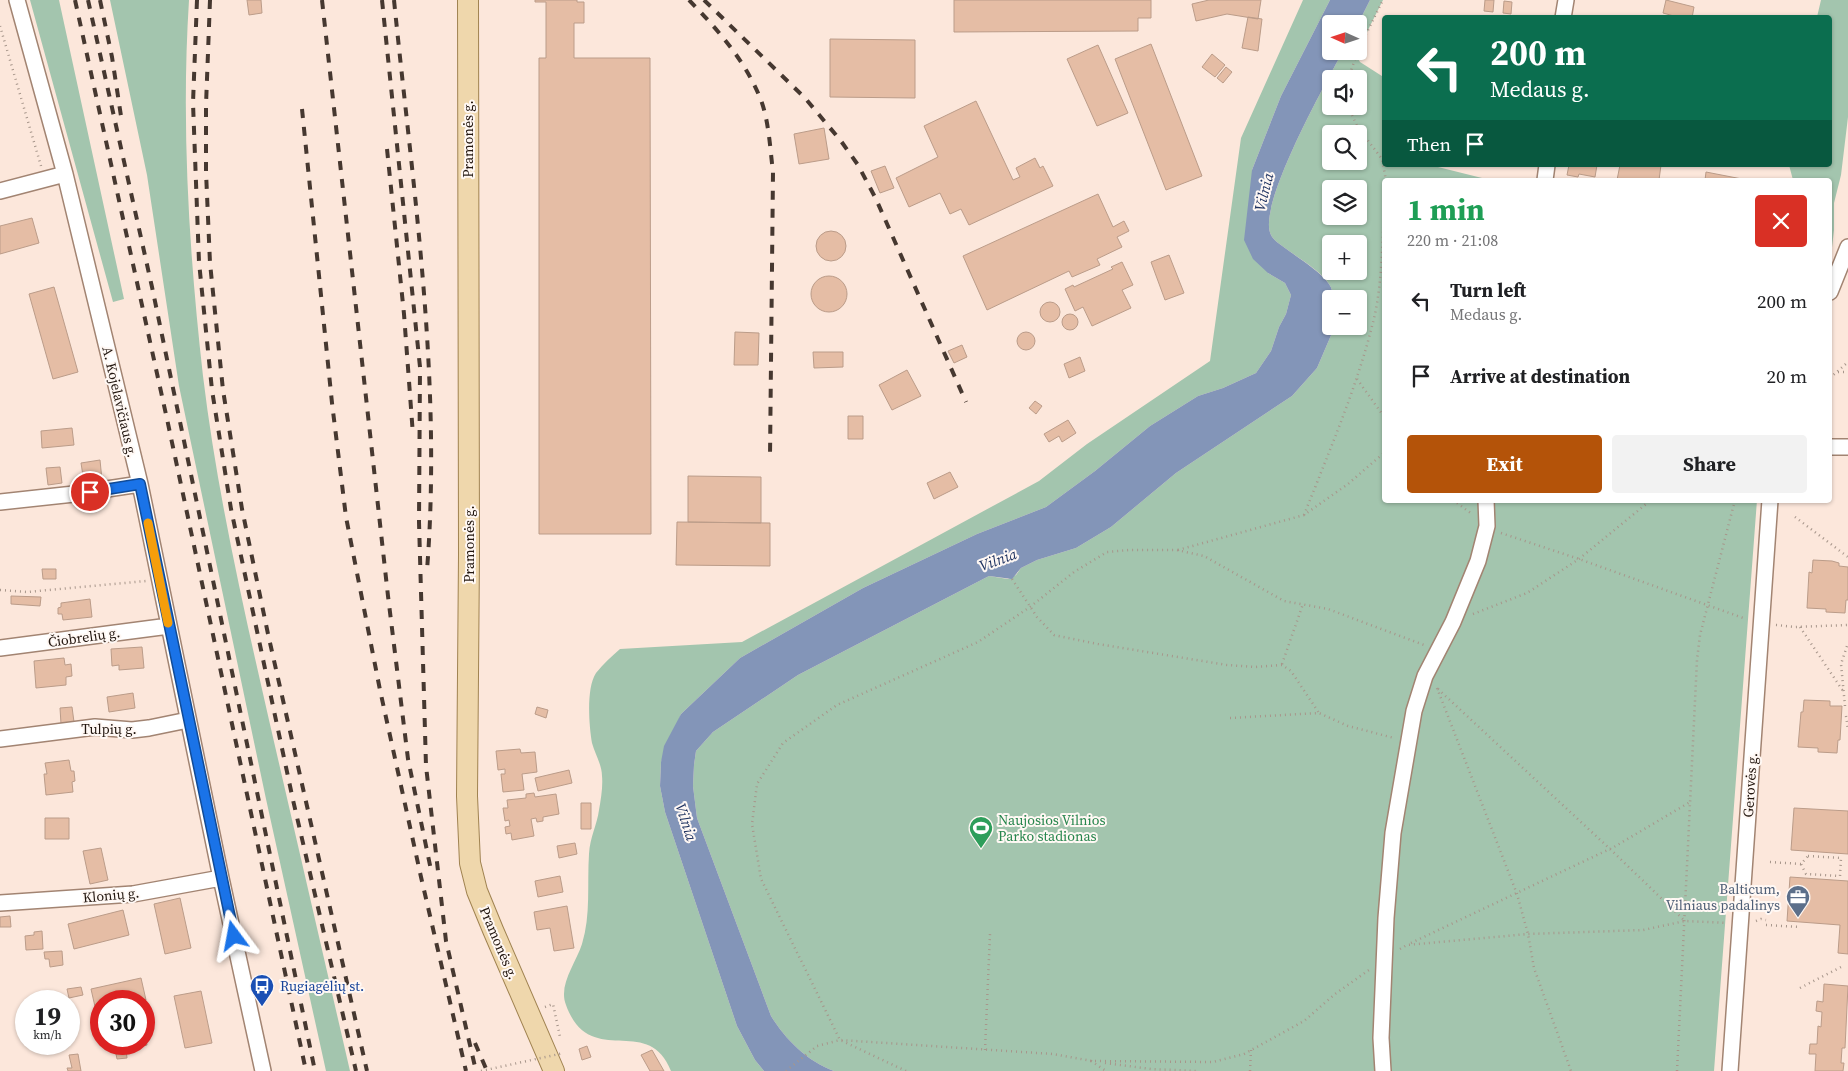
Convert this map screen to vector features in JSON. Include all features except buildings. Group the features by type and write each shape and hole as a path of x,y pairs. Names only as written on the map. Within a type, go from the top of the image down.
{"main road":[{"name":"Pramonės g.","path":"468,0 469,544 467,787 470,863 477,890 554,1071"}],"street":[{"name":"A. Kojelavičiaus g.","path":"18,0 65,174 140,484 221,878 263,1071"},
{"path":"1563,15 1566,0"},
{"path":"0,191 65,174"},
{"path":"1832,287 1848,247"},
{"path":"1832,447 1848,447"},
{"path":"0,502 74,494 140,484"},
{"path":"1382,1071 1381,1038 1386,918 1393,833 1414,711 1424,676 1453,622 1478,561 1487,526 1486,503"},
{"name":"Gerovės g.","path":"1730,1071 1770,503"},
{"name":"Čiobrelių g.","path":"0,648 169,626"},
{"name":"Tulpių g.","path":"0,739 95,726 132,730 188,720"},
{"name":"Klonių g.","path":"0,902 133,894 221,878"}],"path":[{"path":"1368,30 1383,0"},
{"path":"0,26 45,179"},
{"path":"1352,115 1357,126 1382,159"},
{"path":"1304,515 1357,379 1375,313 1382,266"},
{"path":"1832,376 1848,362"},
{"path":"1836,372 1848,372"},
{"path":"1357,379 1382,414"},
{"path":"1177,550 1304,515 1348,484 1382,455"},
{"path":"1453,622 1527,593 1580,559 1647,503"},
{"path":"1677,1071 1697,660 1700,635 1734,503"},
{"path":"1795,516 1848,557"},
{"path":"1487,526 1505,535 1580,559 1760,624 1800,627 1848,625"},
{"path":"906,1071 840,1040 762,879 752,824 757,784 783,744 837,705 978,642 1030,607 1074,572 1107,552 1177,550 1204,556 1284,601 1328,609 1437,650"},
{"path":"1012,579 1037,618 1054,635 1227,665 1255,667 1282,665 1291,671 1319,713"},
{"path":"0,590 27,592 160,580"},
{"path":"1282,665 1303,604"},
{"path":"1800,627 1843,692"},
{"path":"1845,706 1841,664 1848,643"},
{"path":"1424,676 1685,921"},
{"path":"1437,688 1517,894 1528,934 1534,968 1571,1071"},
{"path":"1230,718 1319,713 1348,726 1410,742"},
{"path":"1846,716 1848,730"},
{"path":"1090,1061 1213,1062 1244,1054 1304,1021 1335,994 1385,958 1407,945 1610,849 1690,802"},
{"path":"1808,856 1841,858 1840,876 1806,874 1801,864 1808,856"},
{"path":"1770,862 1801,864"},
{"path":"1752,923 1761,919 1766,920"},
{"path":"1407,945 1528,934 1643,930 1685,921 1727,923"},
{"path":"1766,925 1800,928"},
{"path":"985,1050 990,934"},
{"path":"1800,988 1841,967"},
{"path":"552,1004 562,1043"},
{"path":"786,1071 817,1046 840,1040 1052,1054 1152,1069 1196,1071"},
{"path":"1250,1071 1251,1050"},
{"path":"481,1071 564,1053"},
{"path":"1090,1061 1106,1071"}],"green space":[{"path":"30,0 59,0 124,299 113,302"},
{"path":"110,0 189,0 186,141 190,235 203,376 209,419 223,506 240,592 350,1071 326,1071 266,799 179,386 147,175"},
{"path":"1303,0 1330,0 1281,96 1252,170 1268,273 1285,283 1291,295 1286,314 1279,327 1271,351 1256,373 1223,388 1198,396 1150,426 1095,471 1046,507 977,534 863,588 740,658 681,714 661,762 660,786 665,812 737,1026 755,1060 764,1071 671,1071 661,1054 648,1045 589,1035 576,1024 566,1005 564,990 585,933 588,911 590,848 602,793 602,772 592,743 589,717 591,688 596,673 620,649 742,642 1039,481 1087,444 1210,361 1241,138"},
{"path":"1370,0 1383,0 1368,30 1368,15 1362,15"},
{"path":"1821,0 1848,0 1848,117 1841,175 1834,203 1832,248 1832,178 1792,178 1790,167 1832,167 1832,15 1817,15"},
{"path":"1338,60 1359,60 1382,76 1382,167 1438,167 1482,178 1382,178 1382,503 1757,503 1714,1071 834,1071 824,1067 798,1049 771,1016 697,818 693,786 696,751 713,732 798,675 989,576 1008,579 1016,575 1021,568 1037,560 1076,548 1111,527 1176,473 1292,396 1317,368 1331,335 1367,335 1367,290 1332,290 1327,280 1367,280 1367,235 1322,235 1322,276 1273,239 1271,235 1269,220 1274,199 1295,144 1322,91 1322,115 1367,115 1367,70 1333,70"}],"water":[{"path":"1330,0 1370,0 1362,15 1322,15"},
{"name":"Vilnia","path":"1322,16 1322,60 1338,60 1333,70 1322,70 1322,91 1283,172 1269,220 1273,239 1320,275 1322,280 1325,280 1332,290 1322,290 1322,335 1331,335 1317,368 1292,396 1176,473 1111,527 1076,548 1037,560 1021,568 1012,579 989,576 798,675 713,732 696,751 693,786 697,818 771,1016 790,1041 806,1056 834,1071 764,1071 755,1060 737,1026 665,812 660,786 664,746 681,714 740,658 863,588 977,534 1046,507 1095,471 1150,426 1198,396 1223,388 1256,373 1271,351 1279,327 1286,314 1291,295 1285,283 1268,273 1253,259 1244,240 1252,170 1281,96"}],"railway":[{"path":"75,0 167,419 306,1071"},
{"path":"88,0 152,287 315,1071"},
{"path":"100,0 112,57 121,116"},
{"path":"197,0 193,103 199,262 212,390 231,509 293,800 356,1071"},
{"path":"210,0 206,105 206,172 210,263 223,390 242,509 268,634 367,1071"},
{"path":"322,0 388,596 408,759 431,870"},
{"path":"382,0 420,367 419,522 426,766 446,941 476,1071"},
{"path":"394,0 417,213 428,356 431,498 427,570"},
{"path":"689,0 720,34 739,59 755,85 764,108 768,126 773,172 770,457"},
{"path":"704,0 805,98 841,141 858,165 876,199 966,402"},
{"path":"302,109 332,403 346,517 380,690 466,1071"},
{"path":"387,149 404,314 413,435"},
{"path":"475,1043 487,1071"}],"slow traffic":[{"path":"148,523 168,623"}],"place":[{"name":"Naujosios Vilnios Parko stadionas","path":"981,849"},
{"name":"Balticum, Vilniaus padalinys","path":"1798,918"},
{"name":"Rugiagėlių st.","path":"262,1007"}],"route":[{"path":"90,492 140,484 234,936"}]}
